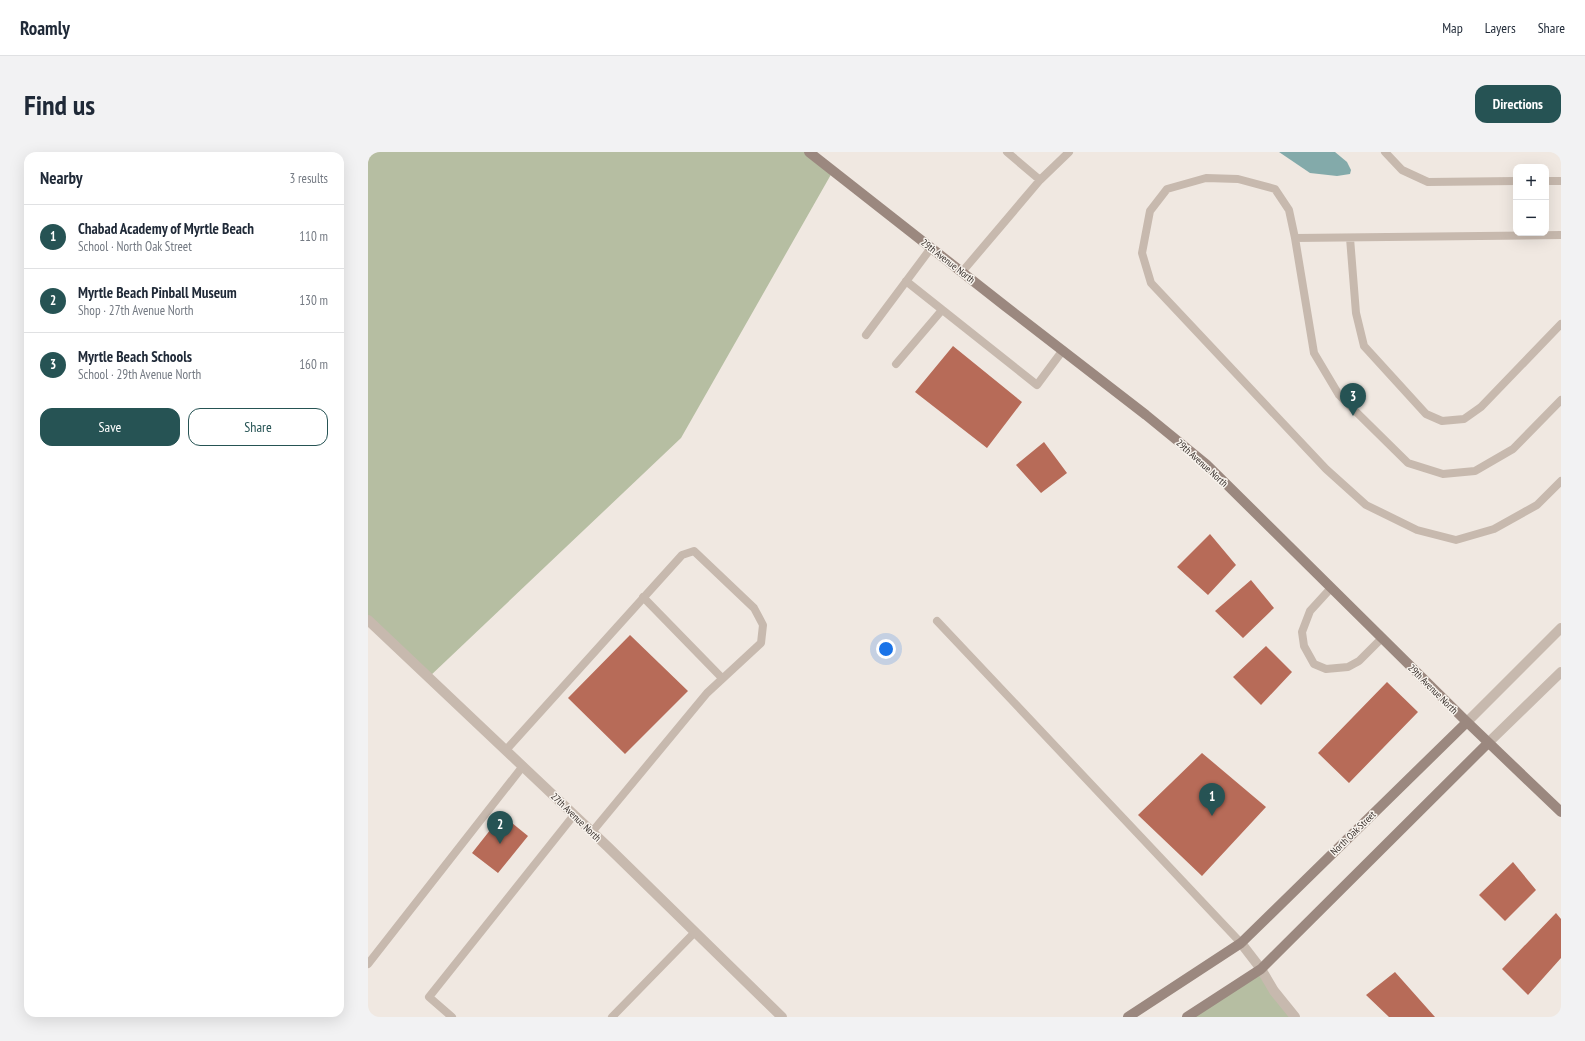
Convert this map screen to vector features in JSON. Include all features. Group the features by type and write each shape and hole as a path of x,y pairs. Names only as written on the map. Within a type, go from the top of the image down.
{"main road":[{"name":"29th Avenue North","path":"809,152 1146,415 1206,464 1488,743 1561,812"},
{"name":"North Oak Street","path":"1128,1017 1241,943 1467,722"},
{"path":"1187,1017 1261,969 1488,743"}],"street":[{"name":"27th Avenue North","path":"368,620 574,814 782,1017"},
{"name":"North Oak Street","path":"1467,722 1561,628"},
{"path":"1488,743 1561,672"},
{"path":"1241,943 1261,969 1274,991 1295,1017"}],"lane":[{"path":"1007,152 1040,180"},
{"path":"962,272 1040,180 1069,152"},
{"path":"1387,153 1402,170 1428,182 1513,181"},
{"path":"1561,400 1513,448 1475,471 1443,474 1408,463 1339,395 1314,353 1289,210 1274,189 1238,179 1206,178 1167,189 1150,212 1142,253 1151,283 1326,469 1366,505 1417,530 1456,540 1494,528 1537,505 1561,481"},
{"path":"1549,181 1561,181"},
{"path":"1295,238 1561,235"},
{"path":"1350,238 1356,313 1364,346 1426,414 1442,421 1464,419 1481,408 1561,324"},
{"path":"866,335 931,248"},
{"path":"906,281 1037,385 1063,350"},
{"path":"896,364 942,310"},
{"path":"506,750 682,555 694,551 754,608 763,625 761,643 722,678 707,694 592,832"},
{"path":"1331,588 1310,611 1302,632 1304,646 1314,664 1326,669 1348,667 1359,661 1382,638"},
{"path":"643,597 722,678"},
{"path":"937,621 1241,943"},
{"path":"368,964 523,766"},
{"path":"452,1017 430,997 574,814"},
{"path":"612,1017 695,932"}],"green space":[{"path":"368,152 804,152 833,171 681,438 429,677 368,620"},
{"path":"1261,969 1295,1017 1187,1017"}],"water":[{"path":"1279,152 1335,152 1347,162 1351,170 1350,174 1337,176 1310,173"}],"building":[{"path":"953,346 1022,402 987,448 915,392"},
{"path":"1044,442 1067,473 1041,493 1016,465"},
{"path":"1210,534 1236,565 1208,595 1177,567"},
{"path":"1251,580 1274,608 1243,638 1215,611"},
{"path":"630,635 688,691 625,754 568,698"},
{"path":"1266,646 1292,672 1261,705 1233,677"},
{"path":"1387,682 1418,712 1349,783 1318,753"},
{"path":"1202,753 1266,807 1202,876 1138,815"},
{"path":"502,815 528,836 498,873 472,853"},
{"path":"1513,862 1536,890 1505,921 1479,895"},
{"path":"1556,913 1561,919 1561,958 1528,995 1502,969"},
{"path":"1395,972 1435,1017 1389,1017 1366,995"}],"place":[{"name":"Myrtle Beach Schools","path":"1353,416"},
{"name":"Chabad Academy of Myrtle Beach","path":"1212,816"},
{"name":"Myrtle Beach Pinball Museum","path":"500,844"}]}
